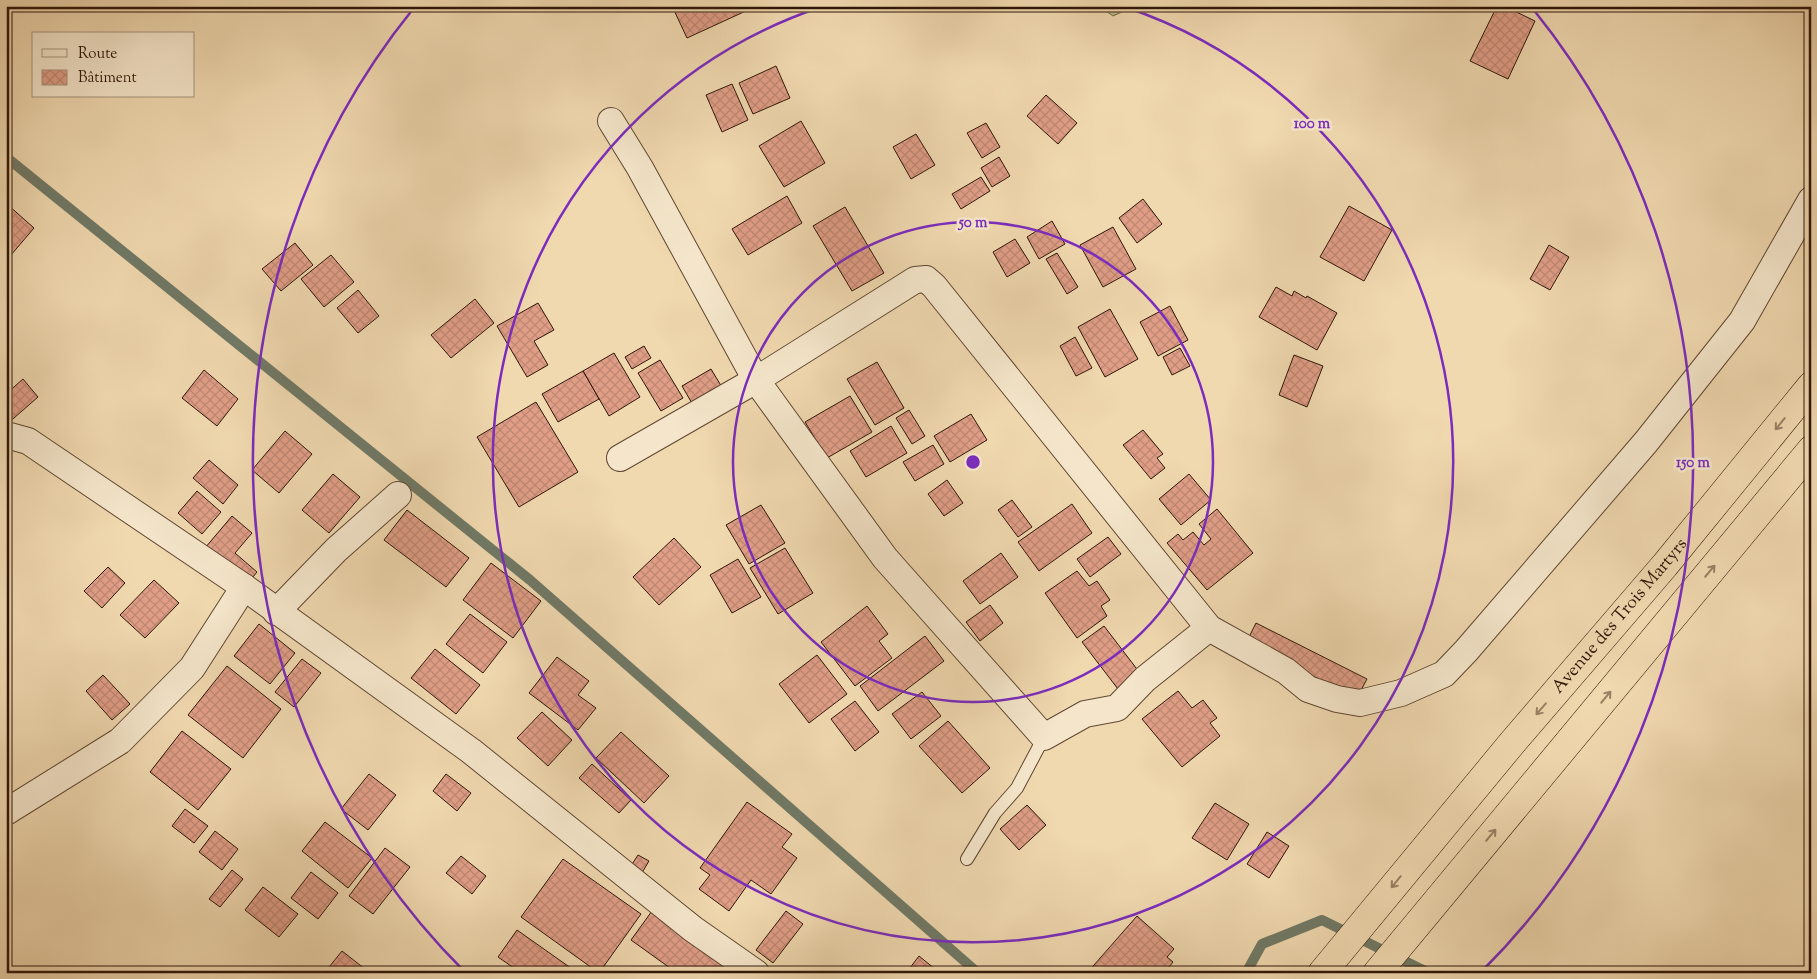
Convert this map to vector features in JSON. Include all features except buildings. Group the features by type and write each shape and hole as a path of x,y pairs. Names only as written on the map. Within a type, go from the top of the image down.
{"highway":[{"name":"Avenue des Trois Martyrs","path":"1322,973 1512,743 1665,565 1811,386"},
{"path":"1377,973 1811,450"}],"street":[{"path":"611,121 644,176 756,380 885,558 1044,737 1085,714 1117,708 1145,679 1209,628"},
{"path":"620,458 756,380 915,280 926,279 934,286 1209,628 1286,672 1308,689 1337,699 1360,703 1401,693 1444,674 1466,651 1646,442 1742,321 1811,200"},
{"path":"6,438 10,436 28,441 244,587 276,612 471,751 693,929 756,973"},
{"path":"276,612 336,550 398,495"},
{"path":"6,812 120,741 192,668 244,587"}],"lane":[{"path":"967,859 995,813 1017,788 1044,737"}],"green space":[{"path":"1099,6 1135,6 1113,16"}],"waterway":[{"path":"6,157 530,580 978,973"},
{"path":"1246,973 1262,944 1322,920 1429,973"}]}
